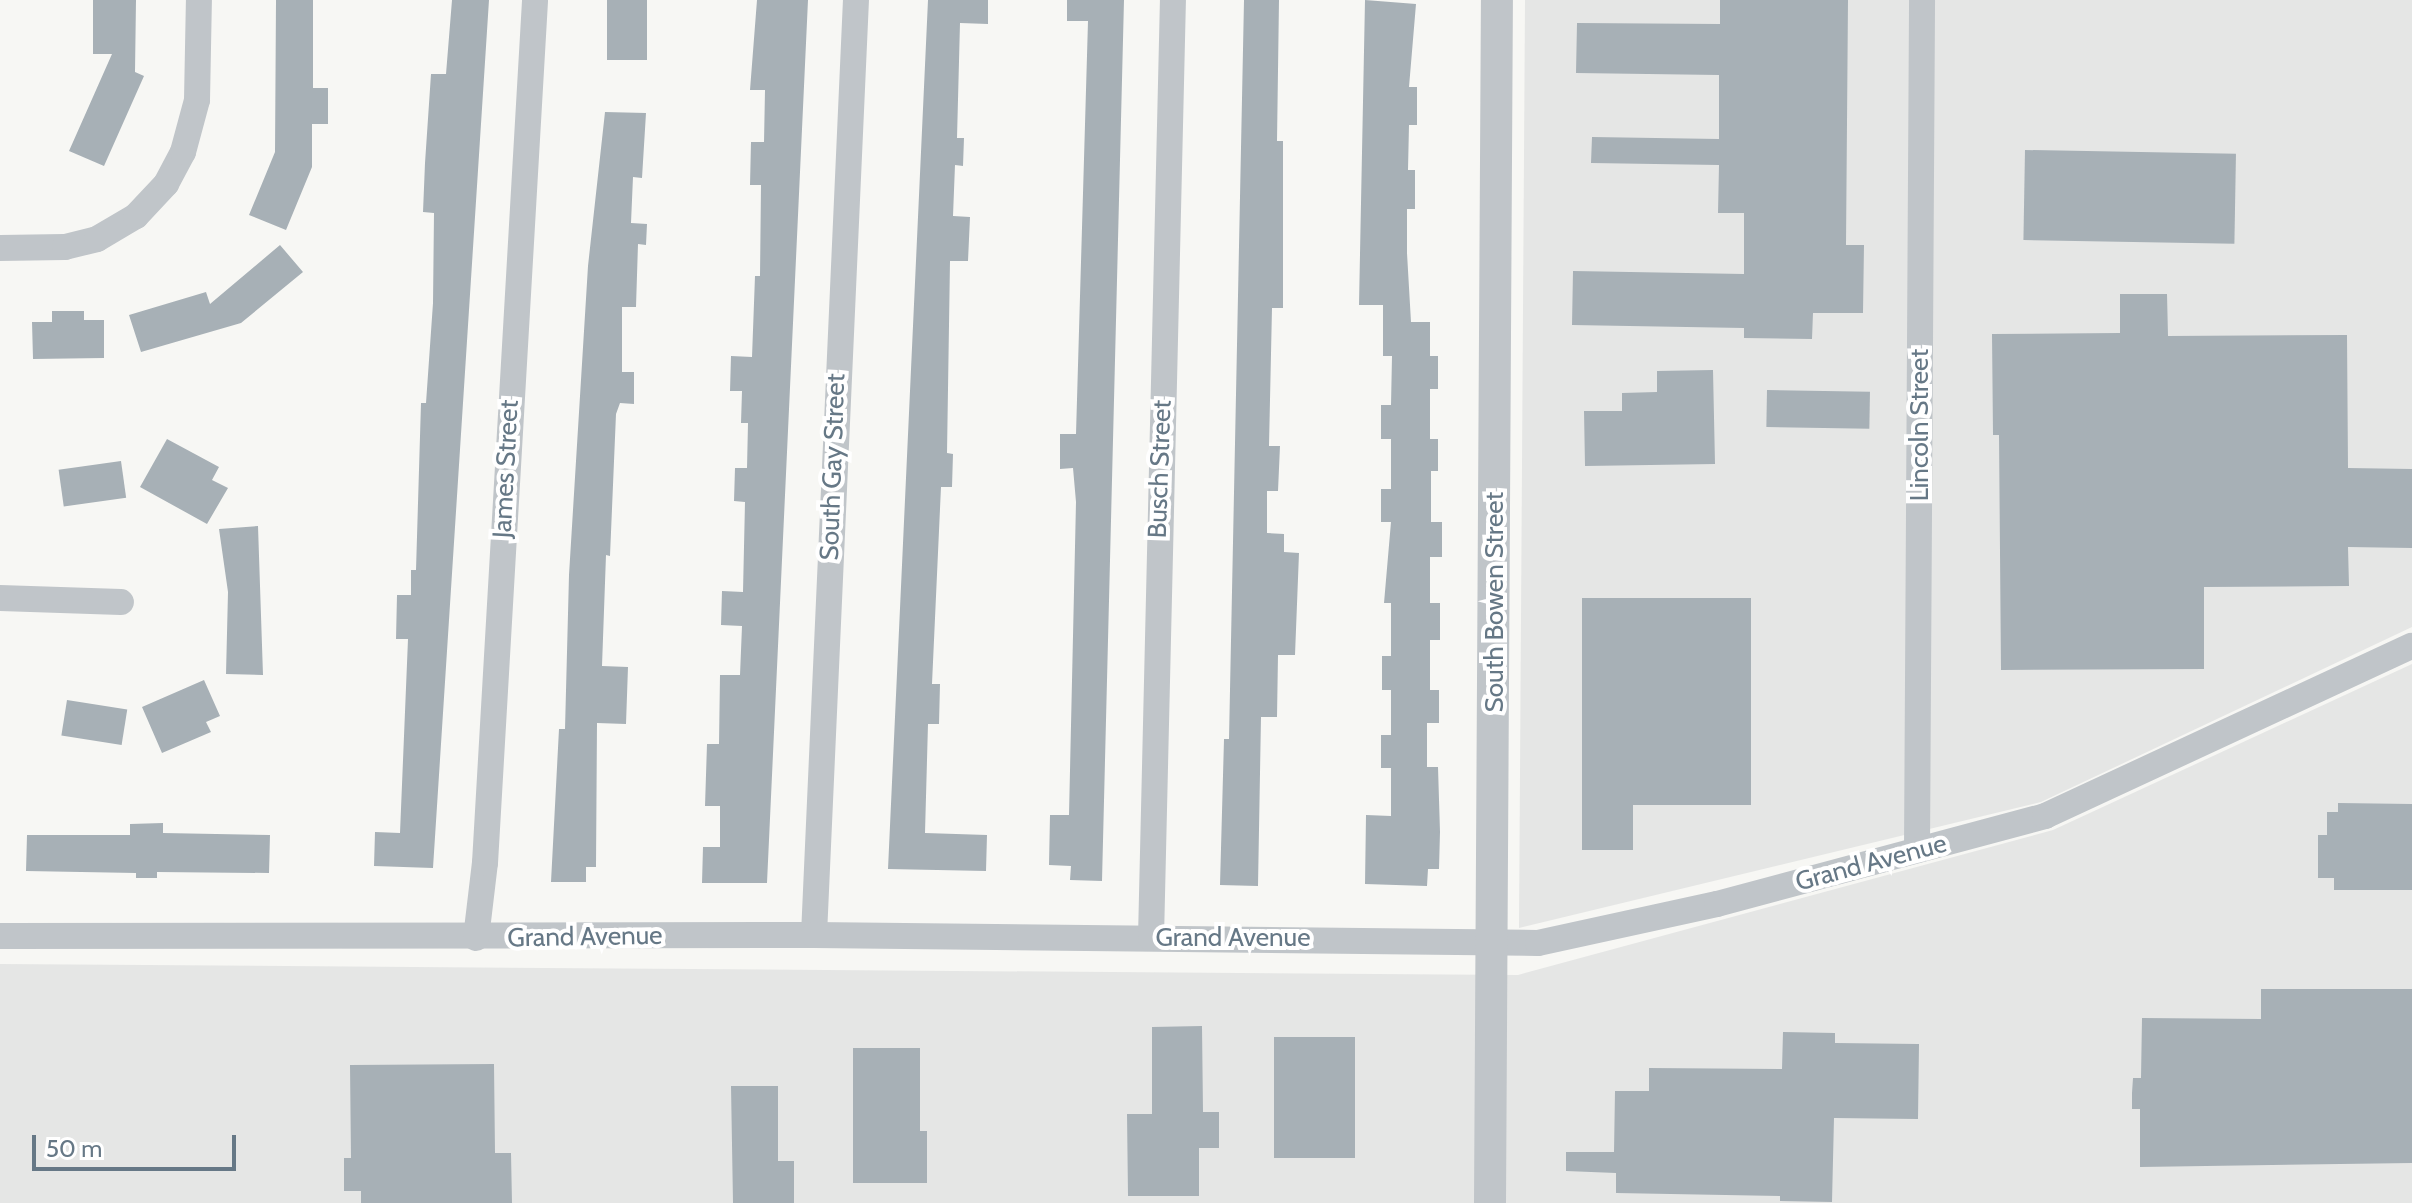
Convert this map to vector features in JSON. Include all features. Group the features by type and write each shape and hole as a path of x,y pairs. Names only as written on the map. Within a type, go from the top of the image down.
{"street":[{"path":"0,248 65,247 97,239 136,216 166,184 183,152 197,100 199,0"},
{"name":"James Street","path":"476,938 485,863 535,0"},
{"name":"South Gay Street","path":"814,935 856,0"},
{"name":"Busch Street","path":"1151,938 1173,0"},
{"name":"South Bowen Street","path":"1490,1203 1497,0"},
{"name":"Lincoln Street","path":"1917,850 1922,0"},
{"path":"0,598 121,602"},
{"name":"Grand Avenue","path":"0,936 476,938 814,935 1538,943 2045,816 2412,646"}],"shaded area":[{"path":"1525,0 2412,0 2412,627 2041,802 1519,928"},
{"path":"2412,664 2412,1203 0,1203 0,964 1518,975 2053,830"}],"building":[{"path":"93,0 136,0 135,72 144,76 104,166 69,151 112,54 93,54"},
{"path":"276,0 313,0 313,88 328,88 328,124 312,124 312,167 286,230 249,215 275,152"},
{"path":"452,0 489,0 433,868 374,866 375,832 400,833 408,639 396,639 397,595 411,595 411,570 416,570 421,403 426,403 433,303 434,213 423,212 425,163 431,74 446,74"},
{"path":"607,0 647,0 647,60 607,60"},
{"path":"757,0 808,0 767,883 702,883 703,847 720,847 720,806 705,806 707,744 719,744 720,675 740,675 742,626 721,625 722,591 743,592 745,502 734,501 735,468 747,468 748,423 741,423 742,391 730,391 731,356 752,357 755,276 760,276 761,185 750,185 751,142 764,142 765,90 750,90"},
{"path":"928,0 988,0 988,24 960,23 957,138 964,138 963,166 955,165 953,216 970,217 968,261 950,261 947,453 953,454 952,487 941,487 932,684 940,684 939,724 928,724 925,833 987,835 986,871 888,869"},
{"path":"1067,0 1124,0 1102,881 1070,880 1071,866 1049,865 1050,815 1069,815 1076,502 1073,468 1060,469 1060,434 1076,434 1088,21 1067,21"},
{"path":"1244,0 1279,0 1277,141 1283,141 1283,308 1272,308 1269,446 1280,446 1278,491 1267,491 1267,533 1284,534 1284,552 1299,553 1295,655 1278,655 1277,717 1261,717 1258,886 1220,885 1224,739 1229,739"},
{"path":"1365,0 1416,4 1409,87 1417,87 1417,125 1409,125 1408,170 1415,170 1415,209 1407,209 1407,253 1411,322 1430,322 1430,356 1438,356 1438,389 1430,389 1430,439 1438,439 1438,471 1431,471 1431,522 1442,522 1442,557 1430,557 1430,603 1440,603 1440,640 1430,640 1430,690 1439,690 1439,723 1427,723 1427,767 1438,767 1439,869 1428,869 1427,886 1365,884 1366,815 1391,816 1391,768 1381,768 1381,735 1391,735 1391,690 1382,690 1382,656 1391,656 1391,603 1384,603 1391,522 1381,522 1381,489 1391,489 1391,439 1381,439 1381,405 1391,405 1392,356 1383,356 1383,305 1359,305"},
{"path":"1720,0 1848,0 1846,245 1864,245 1863,313 1813,313 1812,339 1744,338 1744,328 1572,325 1573,271 1744,274 1744,213 1718,213 1719,165 1591,163 1592,137 1719,139 1719,75 1576,73 1577,23 1720,24"},
{"path":"605,112 646,113 642,178 633,177 631,223 647,224 646,245 638,244 636,307 622,307 622,372 634,372 634,404 620,403 616,414 602,666 628,667 626,724 597,723 596,867 586,867 586,882 551,882 559,729 565,729 569,575 588,266"},
{"path":"2025,150 2236,154 2234,244 2023,240"},
{"path":"280,245 303,272 241,323 141,352 129,315 206,292 210,304"},
{"path":"2120,294 2167,294 2168,336 2347,335 2348,468 2412,469 2412,548 2348,547 2349,586 2204,587 2204,669 2001,670 1999,435 1993,435 1992,334 2120,333"},
{"path":"52,311 84,311 84,320 104,320 104,358 33,359 32,322 52,322"},
{"path":"1713,370 1715,464 1585,466 1584,411 1622,411 1622,393 1657,392 1657,371"},
{"path":"1767,390 1870,392 1869,429 1766,427"},
{"path":"167,439 219,467 212,480 228,488 207,524 140,487"},
{"path":"121,461 126,498 64,506 59,470"},
{"path":"258,526 263,675 226,674 228,592 219,529"},
{"path":"1582,598 1751,598 1751,805 1633,805 1633,850 1582,850"},
{"path":"204,680 220,716 206,722 211,732 162,753 142,707"},
{"path":"67,700 127,710 122,745 61,736"},
{"path":"2338,803 2412,804 2412,890 2334,890 2334,878 2318,878 2318,835 2327,835 2327,812 2338,812"},
{"path":"163,823 163,833 270,835 269,873 157,872 157,878 136,878 136,873 26,871 27,835 130,835 130,824"},
{"path":"2261,989 2412,989 2412,1163 2140,1167 2140,1109 2132,1109 2132,1093 2133,1078 2141,1078 2142,1018 2261,1019"},
{"path":"1202,1026 1203,1112 1219,1112 1219,1148 1199,1148 1199,1196 1128,1196 1127,1114 1152,1114 1152,1027"},
{"path":"1783,1032 1835,1033 1835,1043 1919,1044 1918,1119 1834,1118 1832,1202 1780,1201 1780,1196 1616,1193 1616,1173 1566,1171 1566,1152 1614,1152 1615,1091 1649,1091 1649,1068 1782,1069"},
{"path":"1274,1037 1355,1037 1355,1158 1274,1158"},
{"path":"853,1048 920,1048 920,1131 927,1131 927,1183 853,1183"},
{"path":"494,1064 495,1153 511,1153 512,1203 361,1203 361,1191 344,1191 344,1158 351,1158 350,1065"},
{"path":"731,1086 778,1086 778,1161 794,1161 794,1203 733,1203"}]}
